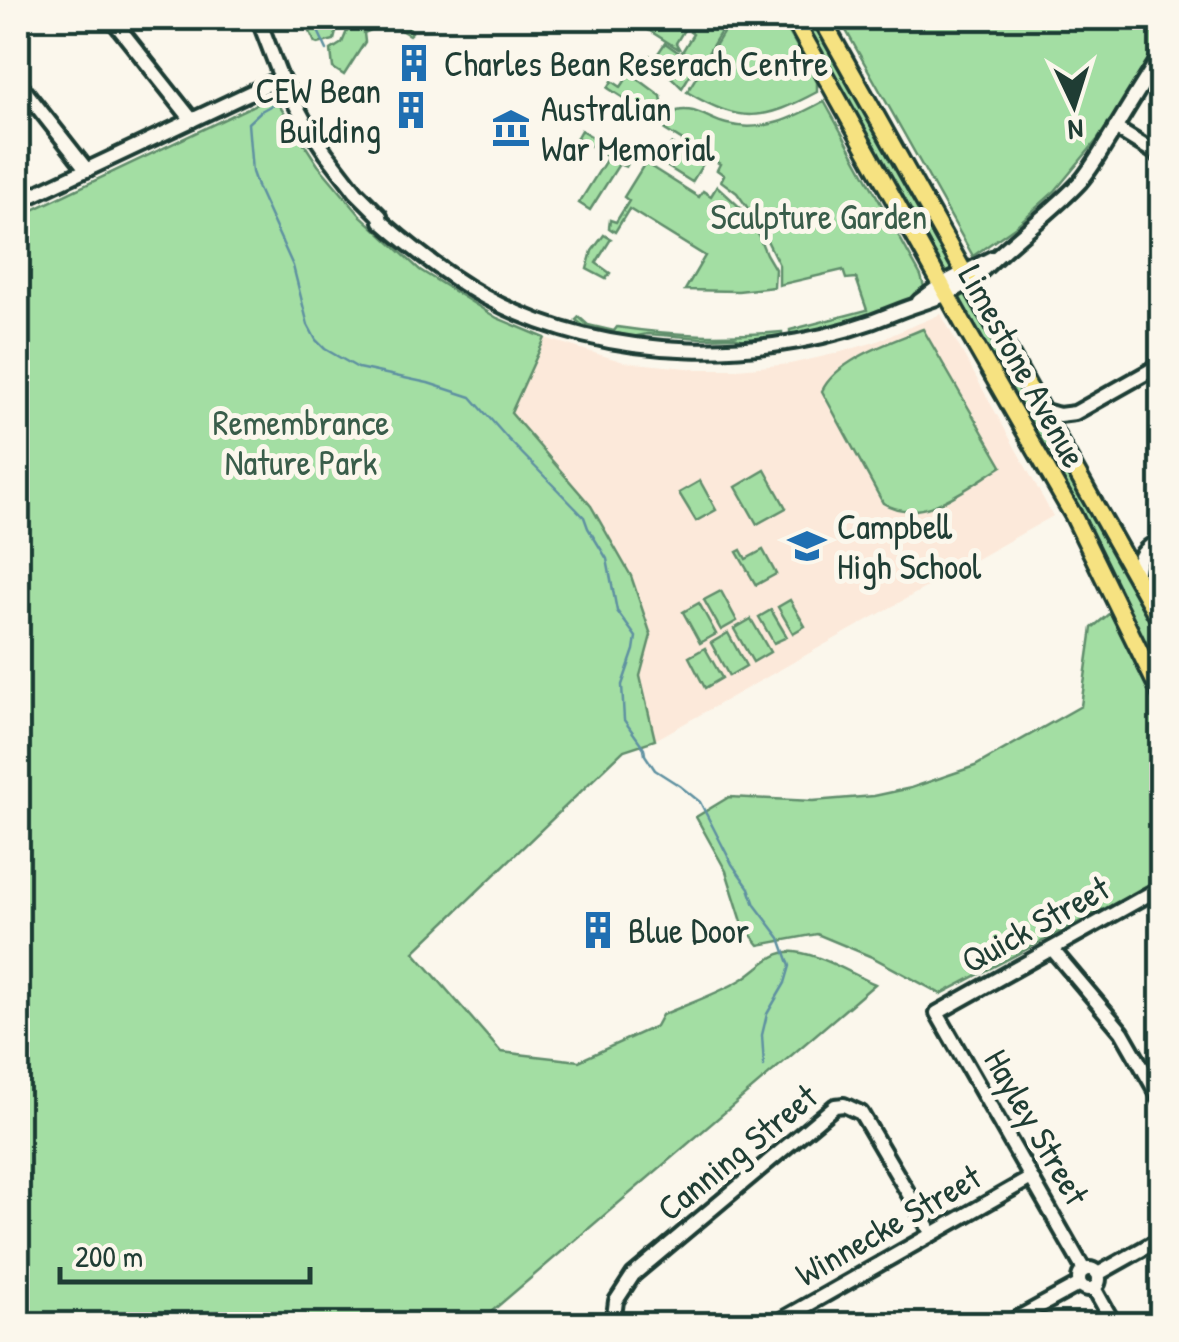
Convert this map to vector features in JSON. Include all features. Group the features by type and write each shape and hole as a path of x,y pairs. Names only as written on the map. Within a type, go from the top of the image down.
{"main road":[{"name":"Limestone Avenue","path":"792,18 1074,516 1160,693"},
{"name":"Limestone Avenue","path":"820,18 1162,624"}],"street":[{"path":"111,18 192,120"},
{"path":"258,18 281,78 326,153 380,216 380,221 412,248 465,286 538,322 666,347 755,348 839,332 913,306 945,290 1048,215 1083,178 1162,54"},
{"path":"18,202 281,78"},
{"path":"18,82 87,170"},
{"path":"1116,128 1162,157"},
{"path":"1042,410 1059,415 1076,412 1162,364"},
{"path":"1062,445 1065,426 1076,412"},
{"path":"1117,542 1132,547 1155,543"},
{"path":"1137,578 1139,559 1155,543"},
{"name":"Quick Street","path":"938,1013 1162,888"},
{"path":"1052,949 1122,1032 1162,1102"},
{"name":"Hayley Street","path":"938,1013 1114,1324"},
{"name":"Canning Street","path":"613,1324 616,1301 632,1275 835,1106 844,1105 861,1114 932,1234"},
{"name":"Winnecke Street","path":"774,1324 1031,1178"},
{"path":"1007,1324 1162,1238"}],"shaded area":[{"name":"Campbell High School","path":"941,314 1053,516 655,740 640,676 651,635 591,506 511,413 545,338 624,362 737,369 790,364 834,354 875,342"}],"green space":[{"path":"304,18 348,18 338,24 334,40 318,44"},
{"path":"359,18 376,18 373,29 364,33 365,42 344,75 333,68 331,50 342,43"},
{"path":"380,18 403,18 412,32 409,35"},
{"path":"654,18 670,24 674,18 691,18 676,43 680,50 647,29"},
{"path":"699,18 729,18 695,75 694,61 682,52"},
{"path":"732,18 781,18 817,82 817,92 781,109 752,115 722,110 687,92"},
{"path":"799,18 815,18 1161,631 1161,685"},
{"path":"839,18 1161,18 1161,37 1098,139 1055,191 1016,226 973,256"},
{"path":"665,43 692,62 693,70 682,88 649,55 655,58"},
{"path":"630,73 661,96 663,107 656,119 608,88 612,81 621,87"},
{"name":"Remembrance Nature Park","path":"273,96 318,165 360,215 420,270 497,318 545,338 511,413 591,506 631,576 651,635 640,676 655,740 624,750 414,952 501,1052 579,1061 656,1026 662,1015 732,985 779,954 795,952 815,957 875,984 477,1324 18,1324 18,217"},
{"name":"Sculpture Garden","path":"824,101 921,276 925,291 861,318 794,336 790,330 867,310 856,278 846,279 843,270 779,285 779,265 759,224 737,193 721,181 724,175 717,170 720,164 665,130 677,111 690,110 727,124 753,127 789,118"},
{"path":"581,130 630,160 626,167 619,164 590,210 579,203 608,157 577,137"},
{"path":"671,144 703,164 692,182 660,162"},
{"path":"645,163 699,197 703,191 711,196 717,186 744,211 775,269 774,287 685,290 705,256 629,209 615,232 609,228 610,220 616,222 629,201 624,197"},
{"path":"604,235 611,239 596,263 610,273 606,279 587,269 592,251"},
{"path":"579,317 588,325 614,331 617,327 679,334 782,335 750,342 734,337 633,337 582,325 576,320"},
{"path":"923,329 1002,466 945,501 913,510 898,509 883,503 822,391 852,361"},
{"path":"765,470 786,508 757,524 736,487"},
{"path":"700,481 716,510 696,521 679,493"},
{"path":"741,550 746,559 763,550 776,574 756,585 737,552"},
{"path":"721,591 737,621 721,630 704,600"},
{"path":"790,600 805,626 793,633 778,607"},
{"path":"699,603 716,634 700,643 683,612"},
{"path":"771,610 787,637 774,643 759,617"},
{"path":"1110,613 1161,713 1161,879 941,994 872,957 817,934 759,945 743,925 726,871 696,817 729,797 813,801 874,796 975,766 1081,706 1092,628"},
{"path":"751,619 770,652 753,662 734,629"},
{"path":"728,633 746,666 729,676 711,643"},
{"path":"705,648 722,678 705,688 689,657"}],"waterway":[{"path":"312,18 327,50"},
{"path":"272,105 248,123 252,172 293,266 308,325 316,340 358,368 471,397 584,517 607,559 617,611 636,637 622,685 624,720 655,770 700,802 755,905 780,938 790,966 767,1014 762,1035 764,1066"}],"place":[{"name":"Charles Bean Reserach Centre","path":"414,63"},
{"name":"CEW Bean Building","path":"411,110"},
{"name":"Australian War Memorial","path":"511,128"},
{"name":"Campbell High School","path":"807,546"},
{"name":"Blue Door","path":"598,930"}]}
